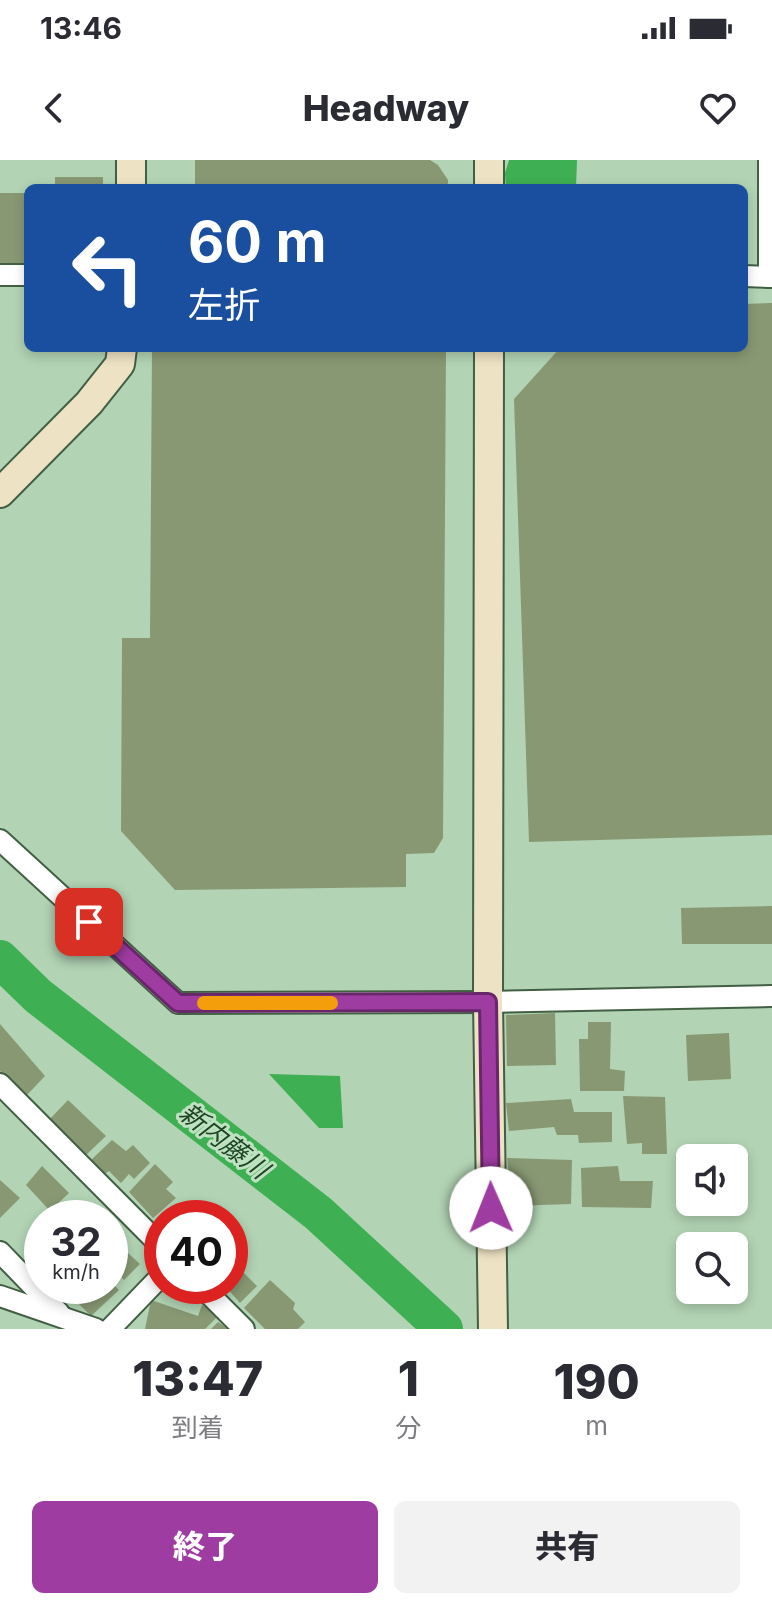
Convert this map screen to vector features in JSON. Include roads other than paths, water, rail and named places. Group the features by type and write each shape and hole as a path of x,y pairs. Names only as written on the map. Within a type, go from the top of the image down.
{"street":[{"path":"131,160 131,184"},
{"path":"489,160 489,184"},
{"path":"748,276 771,277 769,160"},
{"path":"0,275 24,275"},
{"path":"0,493 89,403 120,364 122,352"},
{"path":"489,352 488,1002 493,1327"},
{"path":"0,840 178,1003 488,1002 772,996"},
{"path":"0,1084 144,1229"},
{"path":"0,1252 62,1316"},
{"path":"110,1329 144,1294"},
{"path":"0,1296 96,1329"},
{"path":"219,1304 244,1329"}],"waterway":[{"name":"新内藤川","path":"0,959 38,996 318,1213 444,1329"}]}
